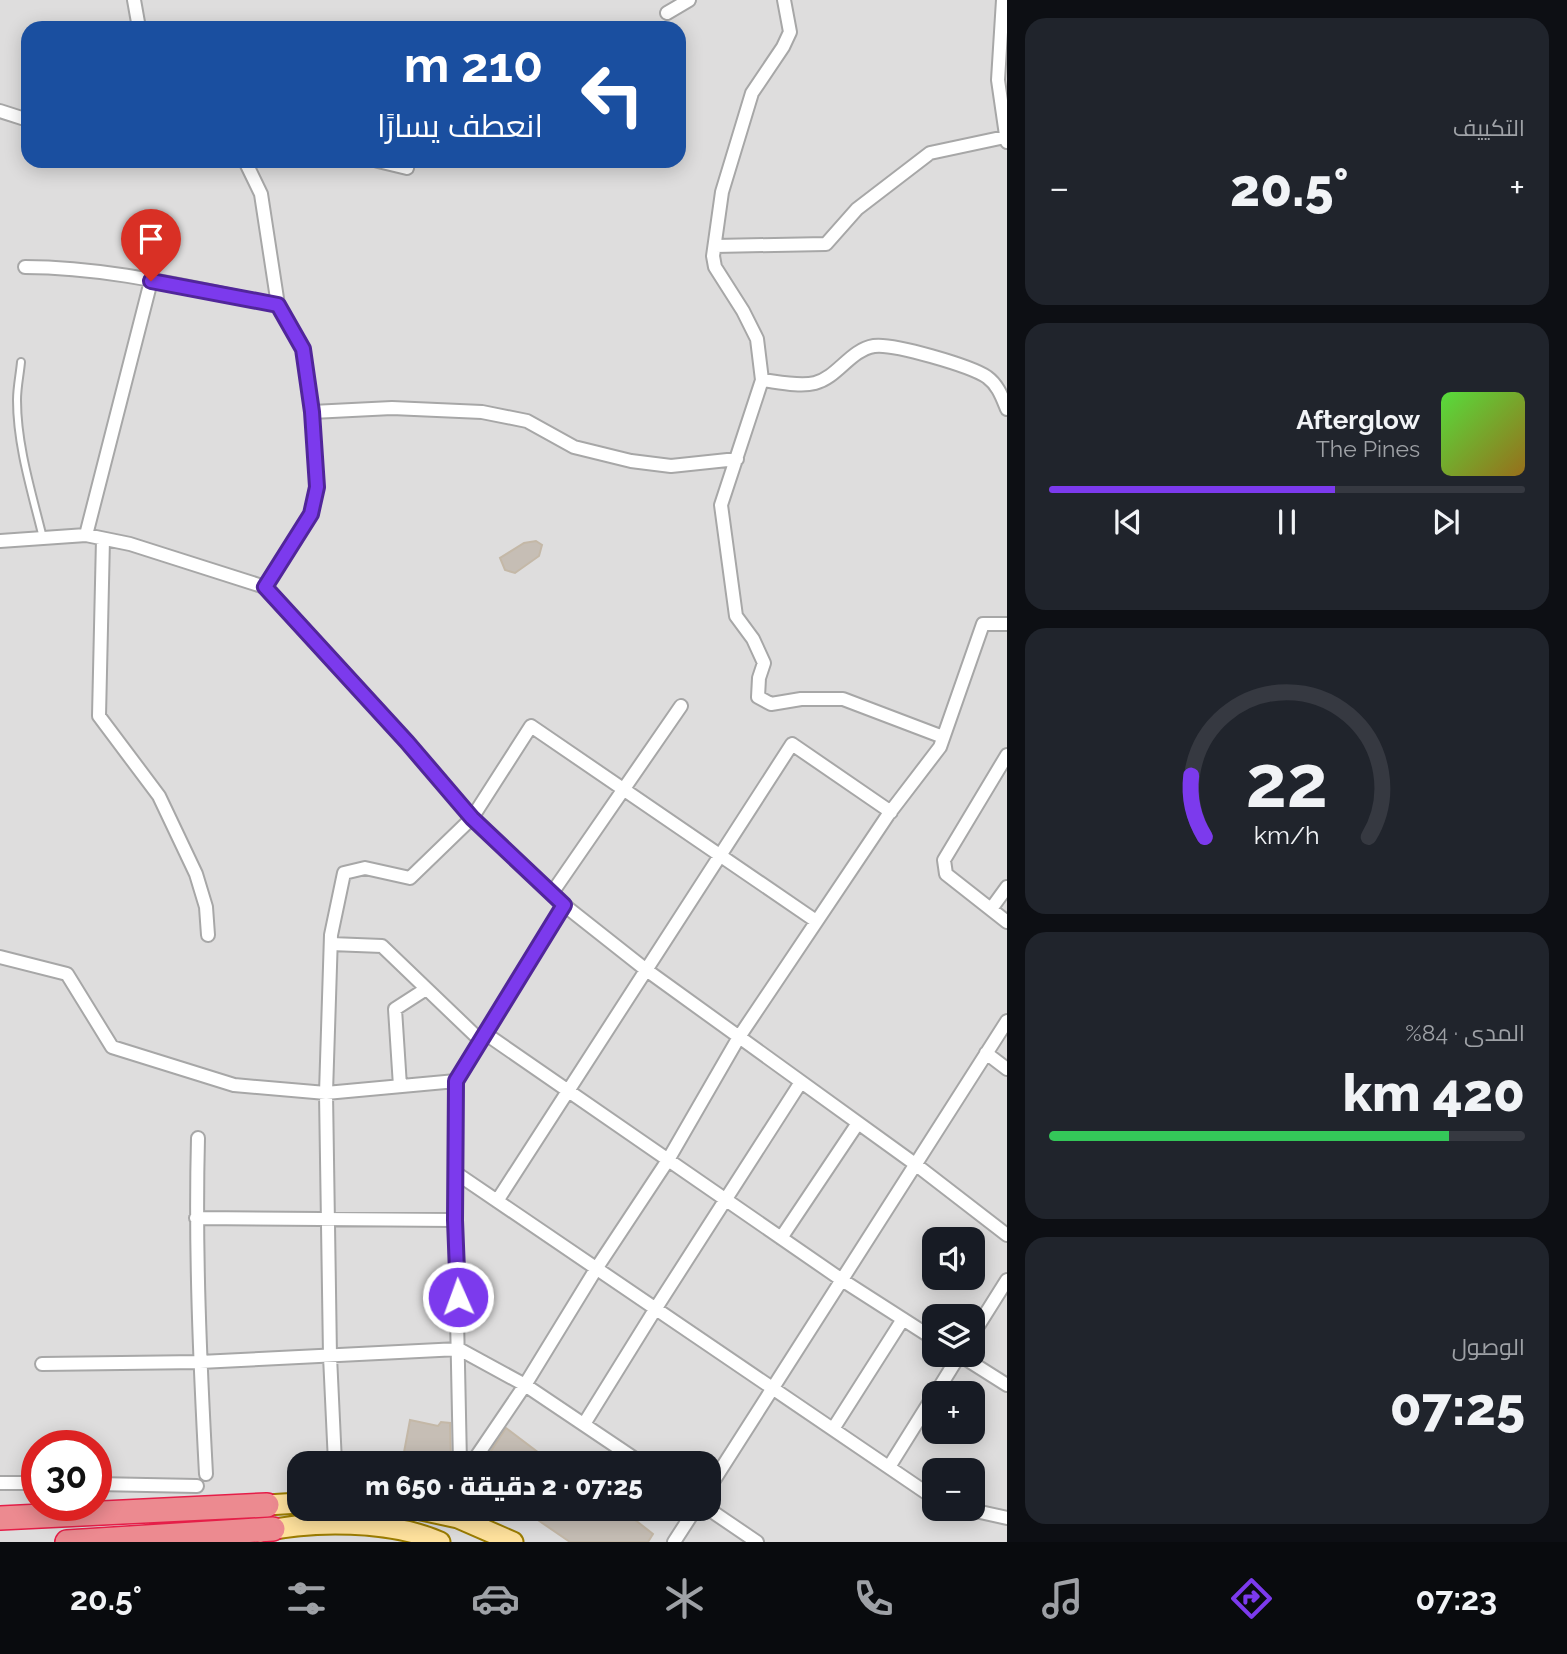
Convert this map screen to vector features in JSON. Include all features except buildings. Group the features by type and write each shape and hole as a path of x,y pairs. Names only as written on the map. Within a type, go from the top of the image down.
{"highway":[{"path":"0,1518 267,1505"},
{"path":"67,1542 273,1530"}],"main road":[{"path":"267,1505 287,1504"},
{"path":"473,1521 513,1542"},
{"path":"218,1542 273,1530 334,1525 424,1535 440,1542"}],"street":[{"path":"134,0 138,21"},
{"path":"667,13 689,0"},
{"path":"784,0 790,32 752,93 722,192 715,246 715,267 757,339 762,380 721,505 736,616 753,639 764,663 759,678 758,697 771,704 801,699 842,699 943,737"},
{"path":"715,246 826,244 857,209 930,153 1006,140 998,80 1003,0"},
{"path":"0,111 21,118"},
{"path":"249,168 261,194 278,305 303,349 312,412 317,487 311,514 265,587"},
{"path":"25,267 63,267 278,305"},
{"path":"86,535 151,281"},
{"path":"762,380 816,383 860,350 877,346 898,348 971,369 988,377 1000,392 1007,409"},
{"path":"312,412 392,408 482,412 527,421 574,447 631,461 671,466 737,459"},
{"path":"0,541 86,535 130,544 265,587 407,742 472,818 564,905 645,969 915,1164 1007,1235"},
{"path":"103,539 99,716 159,796 196,874 205,907 208,935"},
{"path":"480,1451 668,1160 739,1037 891,812 940,747 983,624 1007,624"},
{"path":"552,893 681,706"},
{"path":"334,1451 330,1356 326,1093 331,944 344,873 365,868 410,878 472,818 531,726 816,921"},
{"path":"497,1201 792,744 891,812"},
{"path":"1007,755 944,860 946,874 1007,922"},
{"path":"991,909 1007,887"},
{"path":"460,1451 455,1220 456,1081 564,905"},
{"path":"331,944 382,946 426,989 483,1037 568,1090 842,1280 922,1331"},
{"path":"0,957 66,974 112,1047 234,1085 326,1093 456,1081"},
{"path":"400,1086 395,1009 426,989"},
{"path":"721,1469 1007,1021"},
{"path":"986,1053 1007,1069"},
{"path":"584,1424 801,1082"},
{"path":"781,1238 858,1123"},
{"path":"198,1138 196,1219 206,1474"},
{"path":"456,1173 922,1490"},
{"path":"196,1219 455,1220"},
{"path":"985,1315 1007,1280"},
{"path":"833,1429 903,1319"},
{"path":"42,1364 200,1362 459,1349 525,1385 623,1451"},
{"path":"978,1367 1007,1385"},
{"path":"889,1467 922,1415"},
{"path":"0,1483 21,1483"},
{"path":"112,1485 197,1486"},
{"path":"985,1513 1007,1518"},
{"path":"721,1518 757,1542"},
{"path":"674,1542 688,1521"}],"lane":[{"path":"21,362 17,397 18,420 27,473 43,538"}],"shaded area":[{"path":"0,0 1007,0 1007,1542 0,1542"}],"route":[{"path":"151,281 278,305 303,349 312,412 317,487 311,514 265,587 407,742 472,818 564,905 456,1081 455,1220 458,1297"}]}
